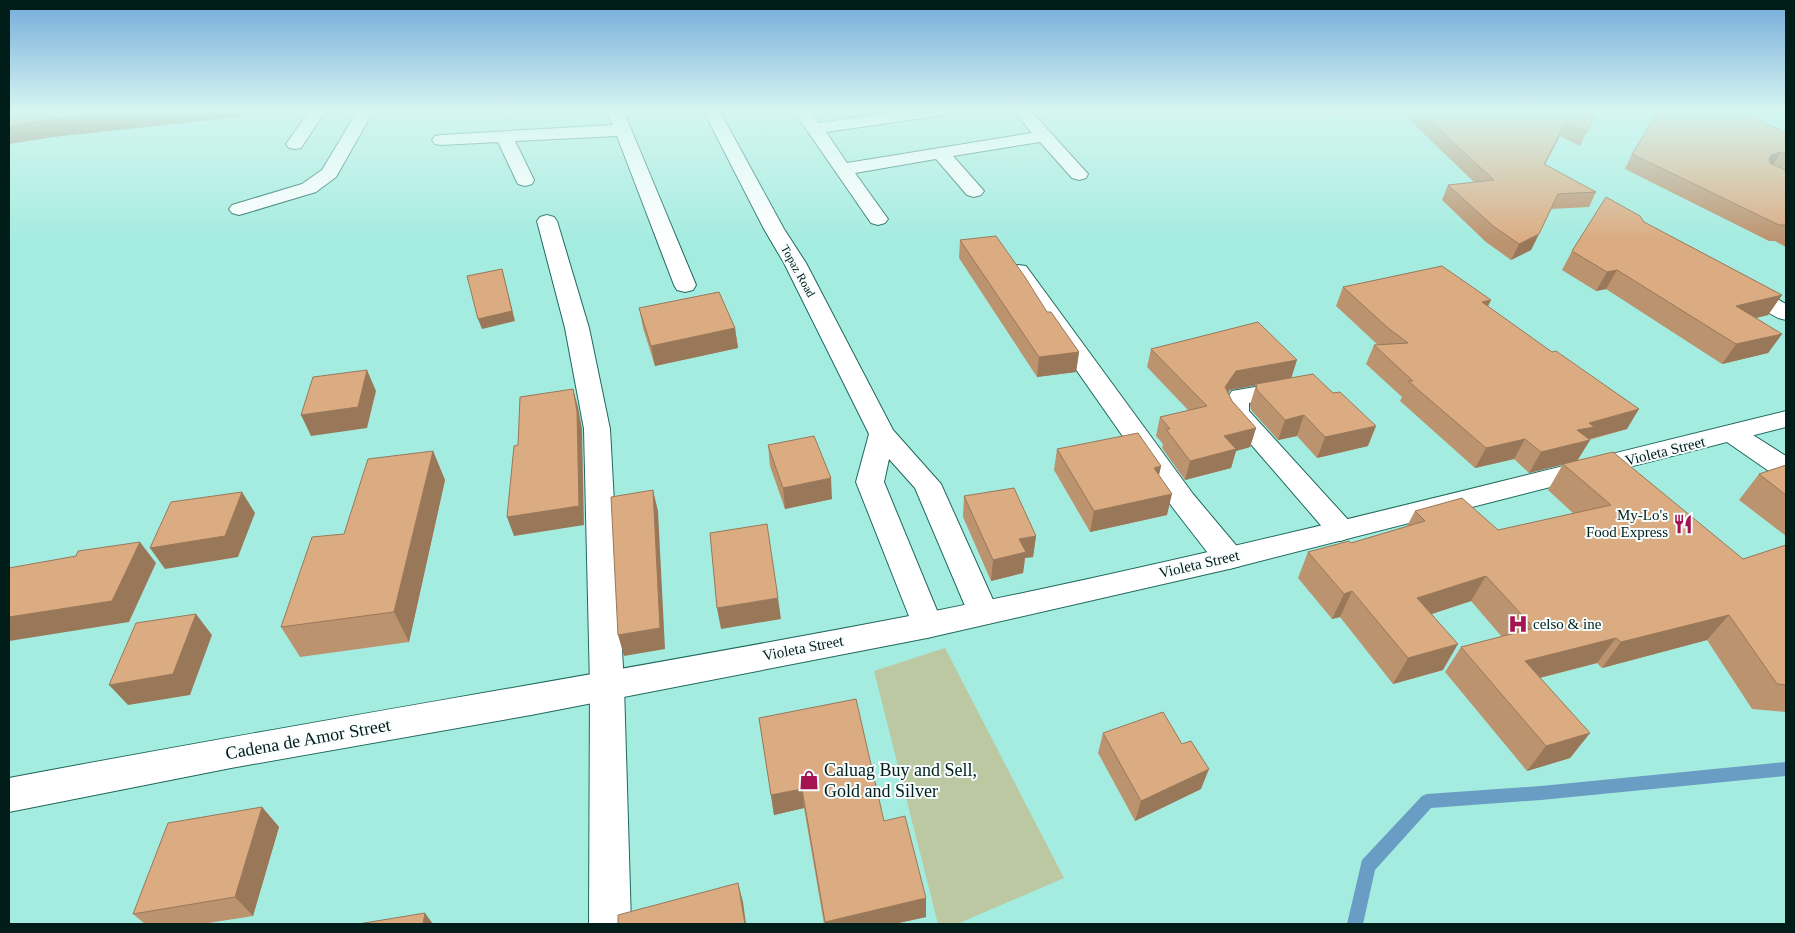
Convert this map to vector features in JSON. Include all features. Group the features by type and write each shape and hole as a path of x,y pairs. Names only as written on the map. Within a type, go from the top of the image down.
{"street":[{"path":"239,209 309,188 329,173 340,154"},
{"path":"512,154 525,180"},
{"path":"632,154 685,285"},
{"name":"Topaz Road","path":"733,154 774,229 795,263 882,434 926,484 982,611"},
{"path":"831,154 878,219"},
{"path":"843,170 937,154"},
{"path":"940,154 974,191"},
{"path":"1061,154 1079,174"},
{"path":"547,221 578,328 597,429 607,686 610,924"},
{"path":"1005,252 1183,501 1229,558"},
{"path":"1727,280 1786,313"},
{"path":"1310,385 1242,397 1235,405 1237,413 1341,530"},
{"name":"Violeta Street","path":"607,686 927,625 982,611 1229,558 1733,434 1786,419"},
{"path":"882,434 870,482 927,625"},
{"path":"1733,434 1786,469"},
{"name":"Cadena de Amor Street","path":"9,795 231,752 607,686"}],"green space":[{"path":"945,648 1064,878 957,924 938,924 874,671"}],"building":[{"path":"1465,154 1549,154 1544,164 1596,192 1558,194 1539,234 1519,244 1493,226 1448,185 1494,180"},
{"path":"1632,154 1776,154 1771,155 1769,160 1771,164 1786,170 1786,226 1779,225"},
{"path":"1606,197 1640,216 1644,222 1782,295 1736,306 1782,334 1736,344 1617,270 1607,272 1572,251"},
{"path":"996,236 1047,312 1051,312 1079,352 1039,357 960,240"},
{"path":"1442,266 1491,300 1482,302 1552,352 1556,351 1639,409 1589,423 1594,427 1577,430 1590,440 1541,452 1525,439 1486,448 1408,381 1413,381 1374,345 1408,343 1388,328 1343,287"},
{"path":"502,269 512,311 478,319 467,276"},
{"path":"719,292 735,328 651,346 639,308"},
{"path":"1258,322 1297,360 1236,371 1225,387 1232,401 1256,428 1224,436 1236,449 1190,461 1166,429 1170,429 1160,417 1207,406 1151,349"},
{"path":"367,370 358,407 301,415 313,377"},
{"path":"1313,374 1333,393 1340,392 1376,426 1325,437 1304,415 1285,420 1257,390 1256,384"},
{"path":"573,389 577,411 579,506 507,517 514,446 518,445 520,397"},
{"path":"1138,433 1161,466 1154,468 1172,494 1094,511 1057,449"},
{"path":"814,436 831,478 783,488 768,445"},
{"path":"433,451 394,612 281,627 312,537 344,534 368,459"},
{"path":"1613,452 1743,559 1786,545 1786,685 1777,684 1729,615 1621,642 1616,638 1525,661 1590,733 1546,746 1461,647 1534,628 1486,576 1417,598 1458,644 1408,658 1352,591 1344,594 1308,552 1349,541 1351,543 1425,521 1415,511 1462,498 1498,530 1611,505 1563,464"},
{"path":"1786,465 1786,495 1759,474"},
{"path":"1014,488 1036,536 1019,539 1026,552 993,560 964,496"},
{"path":"653,490 660,628 618,635 611,497"},
{"path":"242,492 225,536 150,548 171,502"},
{"path":"767,524 778,598 717,608 710,533"},
{"path":"140,542 112,601 9,617 9,568 76,556 78,551"},
{"path":"196,614 173,674 109,685 136,623"},
{"path":"856,699 884,821 905,816 926,898 825,922 802,789 771,795 759,718"},
{"path":"1163,712 1182,744 1191,741 1209,769 1141,801 1103,733"},
{"path":"262,807 235,897 133,914 168,823"},
{"path":"738,883 745,924 618,924 618,915"},
{"path":"425,913 423,924 358,924"}],"waterway":[{"path":"1355,924 1368,866 1427,801 1541,793 1786,769"}],"place":[{"name":"My-Lo's Food Express","path":"1683,524"},
{"name":"celso & ine","path":"1518,624"},
{"name":"Caluag Buy and Sell, Gold and Silver","path":"809,780"}]}
